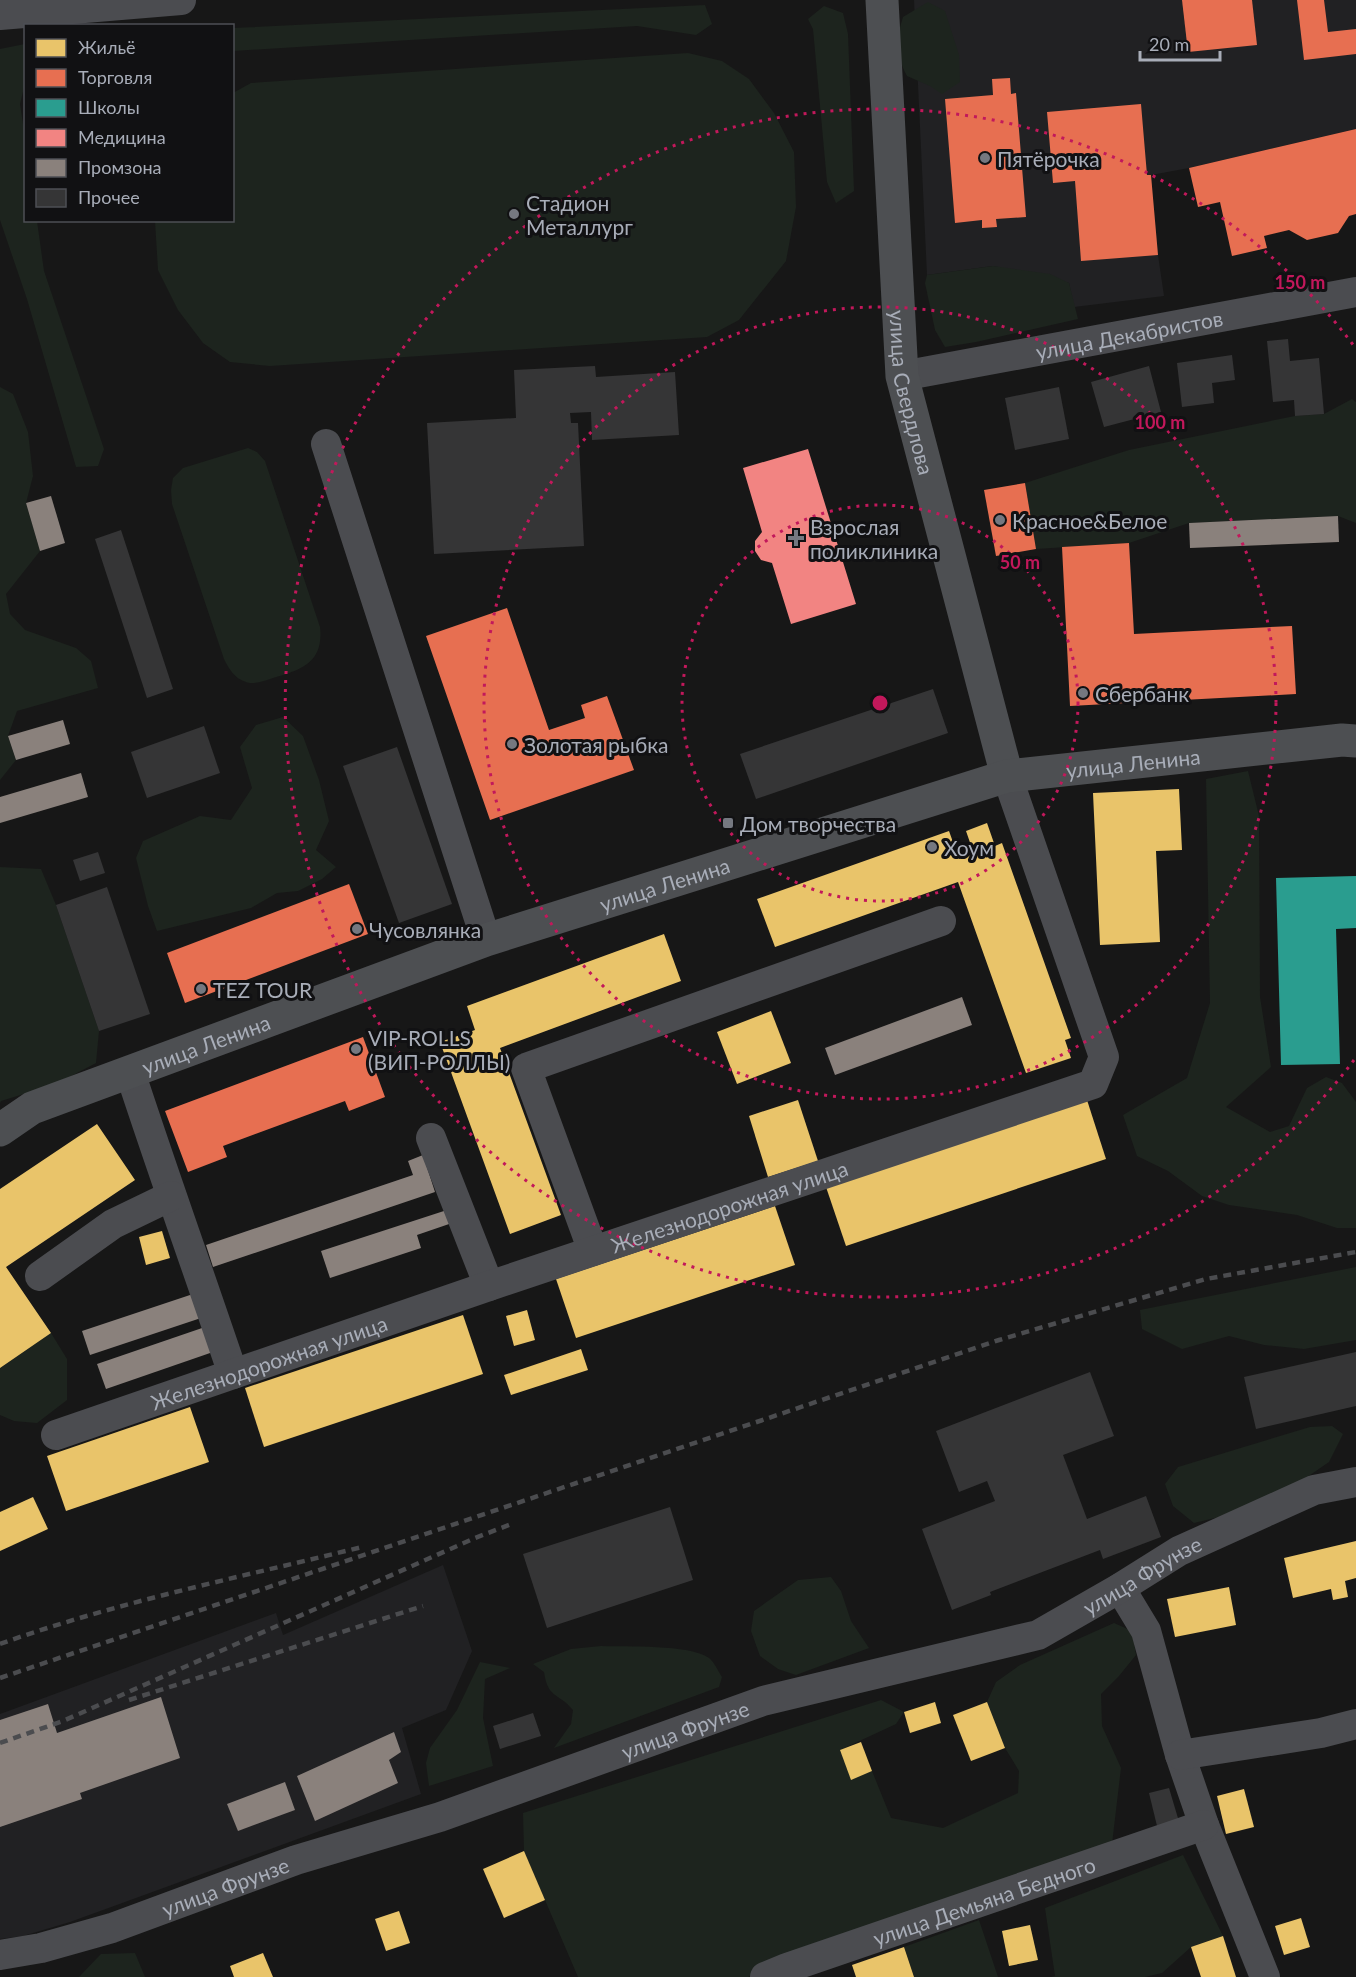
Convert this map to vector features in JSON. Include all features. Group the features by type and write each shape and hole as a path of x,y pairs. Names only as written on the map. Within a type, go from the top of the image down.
{"main road":[{"name":"улица Свердлова","path":"882,0 902,376 1007,776"},
{"name":"улица Ленина","path":"0,1130 32,1108 486,940 1007,776 1342,740 1356,741"}],"street":[{"path":"0,15 181,0"},
{"name":"улица Декабристов","path":"902,376 1356,292"},
{"path":"326,444 486,940"},
{"name":"Железнодорожная улица","path":"56,1435 489,1286 1093,1084 1104,1057 1007,776"},
{"path":"593,1251 526,1068 941,921"},
{"path":"130,1072 233,1374"},
{"path":"432,1138 489,1286"},
{"path":"40,1276 113,1224 171,1196"},
{"name":"улица Фрунзе","path":"0,1955 41,1948 112,1928 296,1860 440,1817 763,1701 1038,1635 1179,1551 1314,1490 1356,1482"},
{"path":"1120,1588 1146,1631 1180,1755 1204,1825 1265,1977"},
{"path":"1180,1755 1321,1733 1356,1724"},
{"name":"улица Демьяна Бедного","path":"765,1977 1204,1825"}],"shaded area":[{"path":"914,0 1356,0 1356,129 1151,175 1164,296 1074,307 1069,283 993,266 927,275"},
{"path":"928,2 945,11 959,55 960,82 942,94 907,76 898,54 897,47 903,17"},
{"path":"705,5 712,24 696,35 637,26 234,51 234,28"},
{"path":"824,6 843,13 848,34 854,191 836,203 827,182 813,29 808,19"},
{"path":"24,44 24,88 20,104 24,130 24,222 37,222 44,271 104,449 98,466 76,467 27,299 0,220 0,49"},
{"name":"Стадион Металлург","path":"688,53 722,61 749,79 774,113 794,152 796,207 786,261 739,320 707,337 270,366 230,362 203,343 178,310 158,270 155,222 234,222 234,92 251,83"},
{"path":"993,266 1050,274 1069,283 1078,319 945,347 935,330 925,283 927,275"},
{"path":"0,387 13,394 28,432 33,476 26,503 40,551 6,594 10,614 25,630 76,648 91,661 98,688 17,711 8,736 16,760 0,780"},
{"path":"1352,399 1356,402 1356,523 1338,516 1189,523 1129,543 1036,549 1025,483 1129,450 1295,416 1324,414"},
{"path":"248,448 257,452 265,461 320,627 318,649 309,663 293,672 252,683 235,676 224,659 172,504 171,490 173,478 183,468"},
{"path":"283,717 303,736 319,780 329,821 316,850 336,867 322,879 298,891 277,893 251,908 157,931 136,858 143,841 200,816 231,820 252,788 240,747 256,725"},
{"path":"1248,771 1259,816 1260,997 1271,1067 1226,1107 1270,1132 1289,1126 1307,1088 1326,1077 1342,1083 1356,1102 1356,1228 1337,1228 1297,1215 1229,1205 1202,1196 1168,1171 1137,1156 1123,1115 1187,1078 1210,1003 1206,779"},
{"path":"0,867 41,869 56,905 99,1031 96,1063 56,1084 0,1103"},
{"path":"1356,1267 1356,1340 1304,1349 1264,1345 1229,1336 1182,1349 1142,1329 1140,1310"},
{"path":"51,1333 67,1359 67,1400 37,1423 14,1421 0,1415 0,1368"},
{"path":"1332,1426 1343,1434 1329,1462 1281,1495 1240,1512 1194,1523 1173,1506 1165,1484 1178,1467 1310,1427"},
{"path":"443,1565 472,1651 446,1710 402,1728 421,1794 70,1922 23,1936 0,1939 0,1714 276,1613 283,1635"},
{"path":"831,1577 841,1591 851,1621 869,1648 796,1675 778,1669 760,1656 751,1631 754,1611 798,1580"},
{"path":"1114,1623 1132,1631 1136,1655 1101,1694 1102,1726 1121,1768 1112,1844 748,1977 578,1977 524,1851 523,1813 881,1700 904,1712 896,1724 840,1750 851,1779 872,1771 891,1818 943,1828 1018,1793 1019,1771 1005,1748 987,1702 996,1682 1020,1665"},
{"path":"601,1646 673,1648 700,1654 711,1660 722,1677 719,1687 554,1748 571,1724 573,1710 551,1691 544,1672 533,1664 571,1649"},
{"path":"480,1662 510,1668 485,1679 483,1718 493,1766 429,1786 426,1763 430,1748 457,1710"},
{"path":"1183,1855 1223,1936 1191,1947 1162,1973 1145,1977 1051,1977 1055,1976 1045,1908"},
{"path":"979,1920 998,1977 914,1977 904,1947"},
{"path":"135,1953 145,1977 79,1977 101,1954"}],"building: Жильё":[{"path":"1179,789 1182,850 1156,851 1160,942 1100,945 1093,793"},
{"path":"987,823 995,846 1002,843 1071,1038 1065,1040 1071,1058 1026,1073 958,882 775,947 757,899 949,831 959,859 974,854 966,831"},
{"path":"664,934 681,981 500,1048 561,1215 510,1234 440,1042 475,1030 467,1006"},
{"path":"771,1011 791,1063 737,1084 717,1032"},
{"path":"798,1100 818,1161 768,1177 749,1116"},
{"path":"1087,1100 1106,1159 846,1246 826,1187"},
{"path":"97,1124 135,1180 6,1267 51,1333 0,1368 0,1189"},
{"path":"775,1206 795,1265 576,1338 556,1279"},
{"path":"162,1231 170,1258 146,1265 139,1237"},
{"path":"527,1310 535,1340 514,1346 506,1316"},
{"path":"463,1315 483,1374 264,1447 245,1388"},
{"path":"581,1349 588,1370 511,1395 504,1375"},
{"path":"190,1407 209,1462 66,1511 47,1456"},
{"path":"33,1497 48,1529 0,1551 0,1512"},
{"path":"1356,1541 1356,1578 1345,1581 1348,1597 1333,1600 1331,1589 1293,1598 1284,1558"},
{"path":"1229,1587 1236,1625 1175,1637 1167,1599"},
{"path":"935,1702 941,1723 910,1733 904,1712"},
{"path":"987,1702 1005,1748 971,1761 953,1715"},
{"path":"861,1742 872,1771 851,1780 840,1750"},
{"path":"1244,1789 1254,1827 1226,1834 1217,1796"},
{"path":"524,1851 545,1900 504,1918 483,1869"},
{"path":"399,1911 410,1943 386,1951 375,1919"},
{"path":"1301,1918 1310,1947 1284,1955 1275,1926"},
{"path":"1030,1925 1038,1960 1009,1966 1002,1931"},
{"path":"1223,1936 1236,1977 1201,1977 1191,1947"},
{"path":"904,1947 914,1977 856,1977 852,1965"},
{"path":"263,1953 273,1977 234,1977 230,1966"}],"building: Торговля":[{"path":"1182,0 1252,0 1257,45 1188,52"},
{"path":"1297,0 1324,0 1328,32 1356,29 1356,54 1304,60"},
{"name":"Пятёрочка","path":"1010,78 1011,94 1016,93 1026,217 996,219 997,227 982,228 982,220 955,223 945,99 993,95 992,79"},
{"path":"1141,104 1147,175 1151,175 1158,255 1081,261 1075,181 1053,183 1047,112"},
{"path":"1356,129 1356,214 1349,216 1338,233 1307,240 1289,230 1264,236 1267,248 1232,256 1220,202 1198,207 1189,168"},
{"path":"1025,483 1036,549 996,556 984,490"},
{"path":"1129,543 1134,634 1292,626 1296,694 1070,706 1062,547"},
{"path":"507,608 549,730 585,718 581,705 607,696 634,770 490,820 426,636"},
{"path":"349,884 368,934 185,1003 167,953"},
{"path":"363,1037 385,1097 349,1111 345,1101 223,1146 227,1157 188,1172 165,1111"}],"building: Школы":[{"path":"1356,876 1356,928 1336,929 1340,1064 1281,1065 1276,878"}],"building: Медицина":[{"name":"Взрослая поликлиника","path":"808,449 856,604 791,624 772,563 761,560 755,551 755,541 762,532 743,468"}],"building: Промзона":[{"path":"51,496 65,543 40,551 26,503"},
{"path":"1338,516 1339,542 1190,548 1189,523"},
{"path":"63,720 70,744 16,760 8,736"},
{"path":"81,773 88,797 0,823 0,797"},
{"path":"962,997 972,1025 835,1075 825,1048"},
{"path":"423,1155 435,1192 213,1267 206,1245 413,1175 408,1161"},
{"path":"447,1210 452,1223 417,1235 421,1248 330,1278 321,1251"},
{"path":"196,1293 204,1317 90,1355 82,1331"},
{"path":"205,1327 213,1352 106,1389 97,1364"},
{"path":"161,1697 180,1758 80,1793 82,1799 0,1827 0,1720 48,1704 57,1733"},
{"path":"394,1732 401,1752 389,1760 398,1783 315,1821 297,1776"},
{"path":"285,1782 295,1810 238,1831 227,1804"}],"building: Прочее":[{"path":"1288,339 1290,361 1319,358 1324,414 1295,416 1294,400 1273,402 1267,341"},
{"path":"1232,355 1235,380 1212,383 1214,403 1182,407 1177,363"},
{"path":"595,366 596,377 675,372 679,435 592,440 591,412 570,413 571,423 578,423 584,546 434,554 427,423 516,418 514,370"},
{"path":"1149,366 1161,412 1104,427 1091,382"},
{"path":"1059,387 1069,439 1015,450 1005,398"},
{"path":"121,530 173,689 147,698 95,539"},
{"path":"933,689 948,733 756,799 740,754"},
{"path":"204,726 220,773 147,798 131,752"},
{"path":"397,747 452,904 399,923 343,766"},
{"path":"98,852 105,873 80,881 73,860"},
{"path":"107,887 150,1014 99,1031 56,905"},
{"path":"1356,1352 1356,1406 1256,1429 1244,1377"},
{"path":"1090,1372 1114,1436 1063,1455 1087,1519 1146,1496 1161,1537 1103,1559 1100,1550 990,1592 991,1595 952,1610 922,1529 995,1501 987,1481 959,1492 936,1431"},
{"path":"670,1507 693,1580 547,1628 523,1554"},
{"path":"533,1713 541,1736 500,1749 493,1726"},
{"path":"1169,1788 1180,1825 1158,1830 1149,1793"}],"railway":[{"path":"0,1678 999,1340 1206,1279 1356,1252"},
{"path":"0,1743 63,1721 475,1538 514,1523"},
{"path":"0,1644 89,1615 362,1547"},
{"path":"129,1700 423,1606"}],"place":[{"name":"Пятёрочка","path":"985,158"},
{"name":"Стадион Металлург","path":"514,214"},
{"name":"Красное&Белое","path":"1000,520"},
{"name":"Взрослая поликлиника","path":"796,538"},
{"name":"Сбербанк","path":"1083,693"},
{"name":"Золотая рыбка","path":"512,744"},
{"name":"Дом творчества","path":"728,823"},
{"name":"Хоум","path":"932,847"},
{"name":"Чусовлянка","path":"357,929"},
{"name":"TEZ TOUR","path":"201,989"},
{"name":"VIP-ROLLS (ВИП-РОЛЛЫ)","path":"356,1049"}]}
